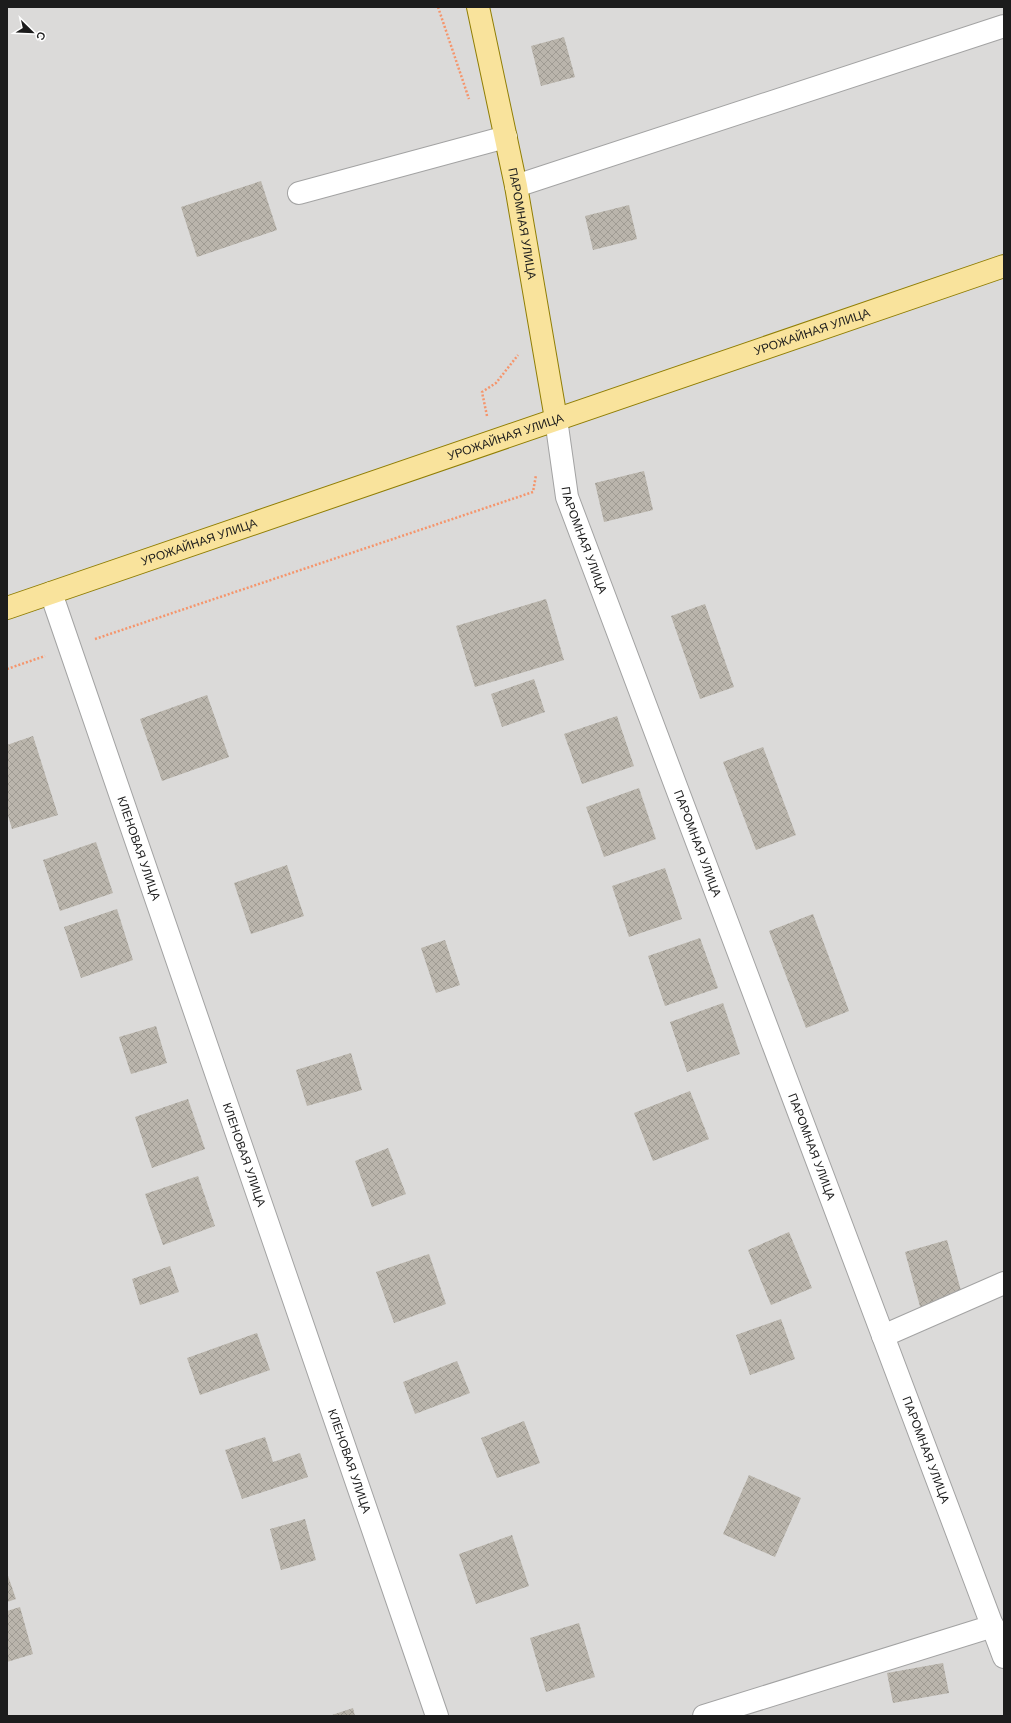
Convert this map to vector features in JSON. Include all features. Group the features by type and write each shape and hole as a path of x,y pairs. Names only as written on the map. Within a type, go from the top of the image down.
{"main road":[{"name":"ПАРОМНАЯ УЛИЦА","path":"478,7 516,186 556,419"},
{"name":"УРОЖАЙНАЯ УЛИЦА","path":"7,608 1004,266"}],"street":[{"path":"516,186 1004,26"},
{"path":"299,193 506,137"},
{"name":"ПАРОМНАЯ УЛИЦА","path":"556,419 567,497 1004,1657"},
{"name":"КЛЕНОВАЯ УЛИЦА","path":"51,593 437,1716"},
{"path":"884,1336 1004,1283"},
{"path":"704,1716 993,1626"}],"path":[{"path":"438,7 471,104"},
{"path":"492,441 482,392 496,383 519,354"},
{"path":"7,668 532,492 536,474"}],"shaded area":[{"path":"7,7 1004,7 1004,1716 7,1716"}],"building":[{"path":"564,37 575,77 541,86 531,46"},
{"path":"261,181 277,230 197,257 181,207"},
{"path":"629,205 637,239 593,250 585,216"},
{"path":"644,471 653,510 604,522 595,483"},
{"path":"546,599 564,660 475,687 456,626"},
{"path":"705,604 734,687 700,699 671,616"},
{"path":"534,679 545,712 502,727 491,694"},
{"path":"207,695 229,757 162,781 140,719"},
{"path":"617,716 634,766 582,784 564,734"},
{"path":"33,736 58,815 12,829 7,812 7,745"},
{"path":"763,747 796,835 756,850 723,762"},
{"path":"639,788 656,839 604,857 586,807"},
{"path":"96,842 113,893 60,911 43,860"},
{"path":"287,865 304,916 251,934 234,883"},
{"path":"665,868 682,919 629,937 612,886"},
{"path":"117,909 133,960 81,978 64,927"},
{"path":"813,914 849,1011 806,1028 769,931"},
{"path":"700,938 718,988 665,1006 648,956"},
{"path":"445,940 460,985 436,993 421,948"},
{"path":"723,1003 740,1054 687,1072 670,1022"},
{"path":"156,1026 167,1063 131,1074 119,1037"},
{"path":"351,1053 362,1090 307,1106 296,1070"},
{"path":"690,1091 709,1139 653,1161 634,1113"},
{"path":"188,1099 205,1149 152,1168 135,1117"},
{"path":"388,1148 406,1194 372,1207 355,1161"},
{"path":"198,1176 215,1226 163,1245 145,1194"},
{"path":"789,1232 812,1288 771,1305 748,1250"},
{"path":"947,1240 963,1298 921,1310 905,1252"},
{"path":"429,1254 446,1304 394,1323 376,1272"},
{"path":"170,1266 179,1292 140,1305 132,1279"},
{"path":"781,1319 795,1359 750,1375 736,1335"},
{"path":"257,1333 270,1370 200,1395 187,1358"},
{"path":"457,1361 470,1393 415,1414 403,1382"},
{"path":"524,1421 540,1463 497,1478 481,1438"},
{"path":"265,1437 273,1462 300,1453 308,1477 242,1499 225,1450"},
{"path":"749,1475 801,1498 775,1557 723,1534"},
{"path":"305,1519 316,1560 281,1570 270,1529"},
{"path":"512,1535 529,1586 476,1604 459,1554"},
{"path":"7,1573 16,1599 7,1602"},
{"path":"20,1607 33,1654 7,1662 7,1611"},
{"path":"579,1623 595,1677 546,1692 530,1638"},
{"path":"943,1663 949,1693 893,1703 887,1673"},
{"path":"353,1708 355,1716 329,1716"}]}
